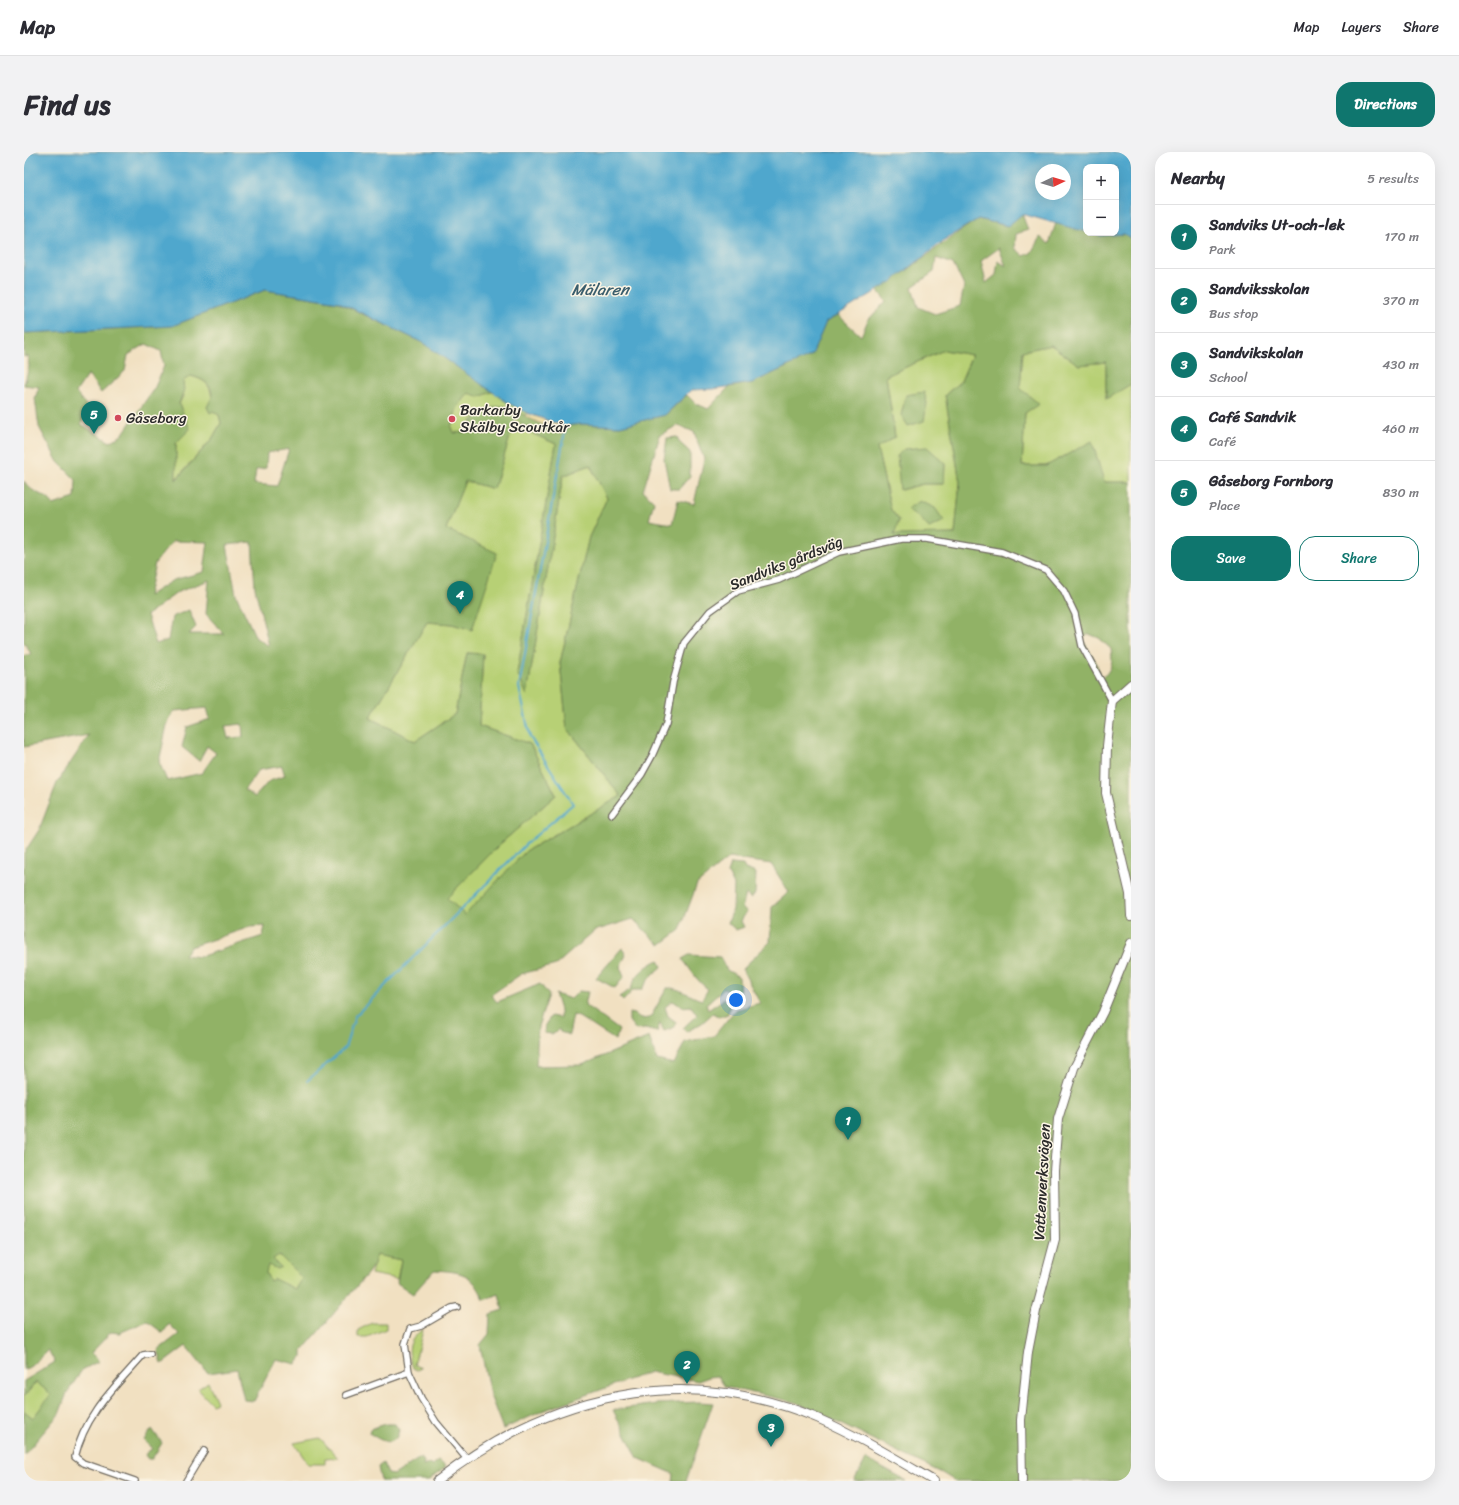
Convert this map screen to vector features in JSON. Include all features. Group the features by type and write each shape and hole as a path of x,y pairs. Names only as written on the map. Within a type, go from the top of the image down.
{"street":[{"name":"Sandviks gårdsväg","path":"612,814 642,774 652,756 666,724 673,682 684,643 710,611 738,591 779,580 839,552 901,539 927,539 1002,552 1046,570 1064,591 1075,614 1082,646 1112,701"},
{"path":"1131,684 1112,701 1107,746 1106,793 1130,894 1131,916"},
{"name":"Vattenverksvägen","path":"1022,1481 1021,1420 1028,1352 1036,1311 1055,1240 1054,1171 1058,1119 1074,1068 1103,1012 1131,943"},
{"path":"457,1307 452,1308 421,1326 410,1329 405,1344 409,1372 421,1398 436,1422 466,1458"},
{"path":"135,1481 83,1462 75,1457 88,1420 95,1410 143,1355 150,1354"},
{"path":"346,1394 409,1372"},
{"path":"437,1481 466,1458 501,1437 536,1420 576,1405 625,1394 684,1390 724,1393 776,1404 816,1418 850,1433 934,1481"},
{"path":"186,1481 204,1451"}],"green space":[{"path":"1022,214 1028,230 1016,234 1015,248 1024,256 1031,253 1040,237 1049,244 1056,223 1083,231 1083,236 1119,236 1119,234 1124,234 1131,238 1131,384 1106,399 1106,362 1079,365 1051,345 1023,351 1020,388 1039,404 1025,413 1022,466 1046,466 1092,441 1104,482 1131,482 1131,1481 955,1481 942,1473 795,1402 725,1387 718,1376 709,1377 698,1381 650,1372 545,1410 503,1429 490,1395 480,1345 489,1334 490,1314 503,1310 499,1294 484,1300 475,1284 465,1275 434,1270 413,1294 397,1283 401,1260 376,1255 374,1264 368,1273 302,1351 302,1357 296,1364 276,1359 254,1401 244,1400 237,1369 208,1373 186,1346 162,1364 158,1350 179,1334 169,1324 163,1333 147,1321 119,1333 111,1332 91,1353 99,1361 82,1370 67,1393 59,1414 24,1455 24,1411 33,1418 51,1394 36,1382 24,1397 24,1381 55,1362 48,1350 31,1366 24,1370 24,853 39,830 57,783 89,735 24,747 24,656 31,654 24,642 24,481 32,489 48,498 53,505 75,498 76,480 58,462 39,427 35,398 39,387 24,385 29,367 28,356 24,357 24,333 172,326 265,290 338,302 423,343 494,391 479,397 469,393 457,408 451,427 453,433 466,432 472,422 481,414 491,408 504,406 557,432 563,433 563,426 582,424 620,426 665,415 687,395 695,403 708,409 729,387 752,383 812,355 826,322 838,315 861,336 868,320 886,301 877,290 978,219 1007,226","holes":["999,248 1006,266 998,261 996,275 986,283 981,261","936,258 953,264 964,286 960,306 935,314 918,307 912,287 934,272","146,344 161,351 164,366 155,387 122,435 110,442 81,424 88,408 76,392 88,374 101,393 125,371 128,355","944,350 972,355 961,381 945,395 960,482 955,534 894,535 899,520 891,510 877,448 895,437 886,376","191,376 206,382 212,392 212,397 207,407 210,413 213,411 219,415 221,423 212,439 176,480 176,443 190,429 179,404 184,390 183,381","516,417 527,431 556,444 517,673 527,695 563,476 590,465 607,498 589,537 560,663 567,728 621,796 526,851 465,915 447,898 500,844 556,795 530,744 479,726 483,654 467,653 455,714 415,741 370,718 427,622 452,624 472,630 497,553 446,529 465,481 494,489","678,425 694,432 704,459 694,504 678,500 672,524 649,520 654,501 643,491 660,435","289,449 277,486 254,484 256,470 266,468 267,453","173,541 208,542 204,572 173,580 148,596 155,563","252,542 255,588 269,646 256,638 236,595 227,545","209,580 206,614 224,634 189,634 196,627 189,610 172,617 168,640 156,644 147,615 178,592","1089,634 1099,638 1111,649 1111,666 1101,679 1096,662 1082,639","207,708 210,719 187,727 182,747 199,761 207,746 216,753 202,773 167,781 159,762 167,725 174,711","242,724 243,737 228,738 225,726","282,766 285,776 269,781 255,797 244,790 259,770","729,858 771,864 789,892 772,907 770,942 742,969 760,1003 735,1010 714,1036 685,1042 674,1064 657,1060 649,1037 582,1065 536,1066 538,1026 549,995 540,984 497,1002 491,995 521,974 556,965 594,931 633,919 660,945 680,930 697,884","265,926 263,936 199,957 184,955 190,947 250,927","279,1255 302,1278 295,1289 274,1279 270,1281 266,1273 268,1265 277,1269 281,1267 273,1259"]},
{"path":"1051,345 1079,365 1106,362 1106,398 1131,384 1131,482 1104,482 1092,442 1046,466 1022,466 1025,413 1020,388 1023,351"},
{"path":"944,350 972,355 961,381 945,395 960,482 955,534 894,536 899,520 891,510 877,448 895,436 886,376","holes":["945,463 944,484 923,484 901,490"]},
{"path":"191,376 203,381 210,388 213,411 219,415 221,423 212,439 175,480 176,443 183,415 179,404 183,396 182,381"},
{"path":"494,391 508,403 527,413 525,416 505,406 485,411 472,420 466,432 453,433 451,427 457,408 469,392 479,397"},
{"path":"924,392 927,403 924,421 908,426 901,415 906,395"},
{"path":"516,416 527,431 556,444 517,673 527,694 563,476 590,465 607,498 589,537 560,663 567,728 621,796 526,851 465,916 446,898 500,844 556,795 530,744 479,726 483,654 467,653 455,714 415,741 370,718 427,622 452,624 472,629 446,529 465,481 494,489"},
{"path":"677,437 680,443 690,452 690,476 679,489 670,489 664,459 667,438"},
{"path":"927,447 945,463 944,484 923,484 900,490 897,456 904,449"},
{"path":"920,501 935,508 944,521 929,528 921,519 907,509"},
{"path":"731,864 743,865 745,869 756,873 755,894 750,898 746,894 742,908 747,911 741,921 744,927 736,930 728,923 733,909 734,885 728,873"},
{"path":"622,948 626,955 620,967 624,977 615,988 596,978"},
{"path":"689,955 720,957 727,970 739,977 740,997 732,996 729,991 723,989 706,1004 708,1010 724,999 730,1004 728,1014 719,1017 713,1013 702,1023 686,1032 683,1028 697,1015 691,1006 682,1007 673,1001 665,1007 668,1016 676,1022 675,1027 664,1031 660,1023 657,1032 645,1029 636,1030 629,1021 629,1013 634,1014 640,1019 650,1018 667,988 676,989 702,1000 708,989 697,979 682,959"},
{"path":"659,960 662,967 651,976 641,990 633,990 623,1001 619,997 631,989 638,975"},
{"path":"579,991 588,992 585,1005 619,1030 615,1040 579,1017 573,1015 569,1035 560,1032 559,1029 552,1034 544,1033 545,1025 551,1016 560,1018 560,1010 555,994 571,999"},
{"path":"278,1252 307,1277 296,1293 264,1281 263,1263"},
{"path":"376,1255 401,1260 397,1279 371,1274"},
{"path":"372,1323 386,1323 386,1329 367,1337 358,1337 358,1330"},
{"path":"422,1330 414,1365 421,1368 417,1370 413,1368 409,1352 413,1338"},
{"path":"36,1382 52,1394 33,1418 24,1411 24,1397"},
{"path":"208,1382 217,1402 212,1404 198,1389"},
{"path":"699,1402 713,1403 686,1481 673,1481 674,1474 638,1458 613,1410 656,1404"},
{"path":"386,1424 395,1424 399,1430 397,1436 391,1442 382,1440 369,1433 370,1429"},
{"path":"152,1429 162,1443 152,1459 148,1459 145,1455 152,1449 144,1440"},
{"path":"320,1438 338,1458 325,1459 325,1464 308,1464 294,1443"},
{"path":"420,1458 424,1461 423,1466 429,1464 432,1466 439,1461 446,1467 428,1481 381,1481 378,1467 383,1463 388,1474 394,1475"},
{"path":"866,1459 906,1481 854,1481"}],"sand":[{"path":"527,413 563,426 563,433 557,432 525,416"}],"water":[{"name":"Mälaren","path":"24,152 1131,152 1131,238 1124,234 1119,234 1119,164 1083,164 1083,231 1022,214 1008,226 978,219 947,238 893,281 826,322 812,355 752,383 713,389 691,390 665,415 620,426 582,424 563,426 527,413 508,403 423,343 339,302 265,290 172,326 24,333"}],"waterway":[{"path":"307,1081 345,1048 355,1016 527,843 573,804 530,737 519,687 566,425"}],"place":[{"name":"Gåseborg","path":"118,418"},
{"name":"Barkarby Skälby Scoutkår","path":"452,419"},
{"name":"Gåseborg Fornborg","path":"94,434"},
{"name":"Café Sandvik","path":"460,614"},
{"name":"Sandviks Ut-och-lek","path":"848,1140"},
{"name":"Sandviksskolan","path":"687,1384"},
{"name":"Sandvikskolan","path":"771,1447"}]}
